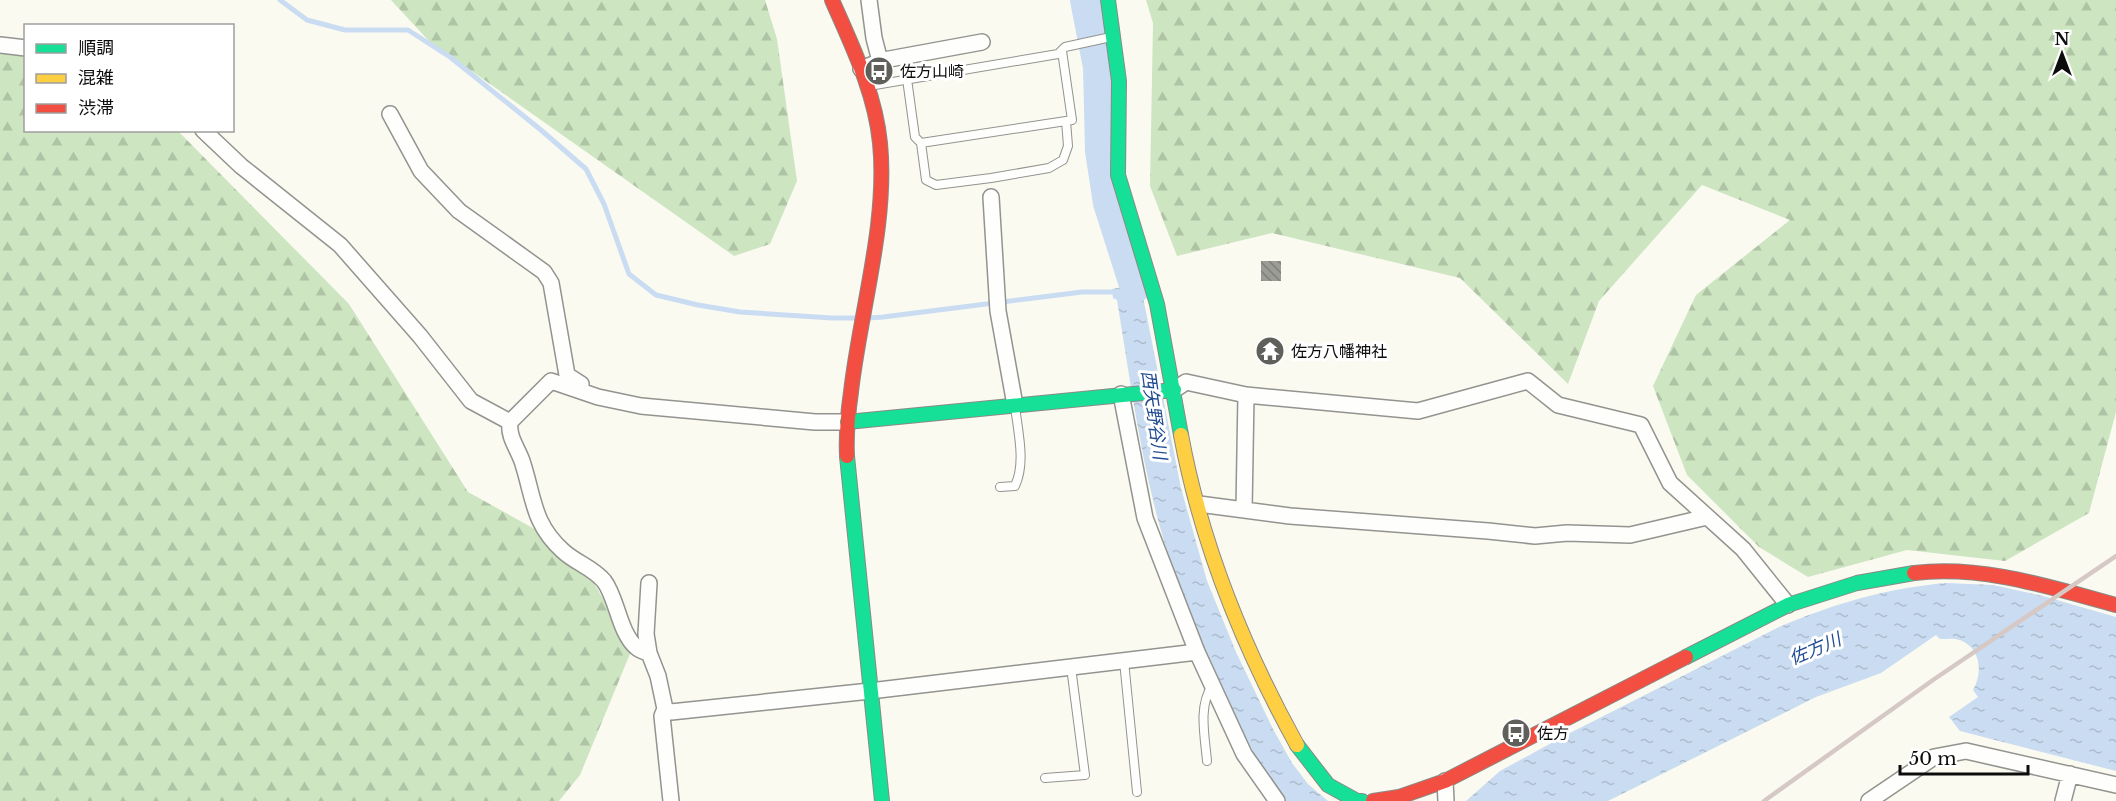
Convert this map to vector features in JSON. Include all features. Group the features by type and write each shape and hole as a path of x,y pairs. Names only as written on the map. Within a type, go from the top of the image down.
{"street":[{"path":"832,0 867,86 878,126 882,169 879,211 847,423 849,476 882,801"},
{"path":"869,0 874,38 880,61"},
{"path":"1108,0 1109,37 1119,81 1118,175 1157,304 1185,456 1216,566 1242,630 1282,717 1299,748 1328,785 1357,801 1362,801"},
{"path":"861,69 880,61 982,42"},
{"path":"0,45 24,48"},
{"path":"390,114 421,171 459,211 544,272 551,283 567,375 581,384 582,391"},
{"path":"205,132 241,166 340,245 420,336 471,401 510,422"},
{"path":"991,197 997,303 1015,405"},
{"path":"649,653 636,647 622,625 606,584 592,569 564,552 541,524 534,511 521,460 509,430 510,422 552,381 598,397 641,406 847,423 1174,390 1186,382 1246,396 1418,411 1528,381 1558,405 1641,425 1670,483 1743,549 1788,605"},
{"path":"1121,394 1145,518 1212,686 1244,754 1277,801"},
{"path":"1244,510 1246,396"},
{"path":"1199,504 1290,516 1535,536 1567,533 1630,535 1707,517"},
{"path":"1373,801 1446,791 1788,605 1841,586 1922,572 1960,571 1998,575 2116,605"},
{"path":"649,583 646,634 665,709 662,716 671,801"},
{"path":"665,709 693,710 1197,652"},
{"path":"1869,801 1923,763 1947,753 1974,752 2116,785"},
{"path":"2063,801 2070,774"}],"lane":[{"path":"867,86 1058,54 1065,47 1109,37"},
{"path":"921,143 1072,120 1062,51"},
{"path":"907,79 915,137 921,143 926,180 936,185 1049,168 1063,160 1068,146 1066,121"},
{"path":"991,197 992,178"},
{"path":"1000,487 1015,486 1020,475 1021,463 1015,405"},
{"path":"1124,661 1137,792"},
{"path":"1045,778 1084,775 1071,667"},
{"path":"1207,761 1205,696 1212,686"}],"green space":[{"path":"391,0 765,0 777,39 797,181 770,244 734,256 429,41"},
{"path":"1146,0 2116,0 2116,412 2089,513 2005,561 1907,550 1808,577 1759,547 1687,475 1653,386 1696,295 1790,220 1702,185 1599,301 1568,384 1460,278 1272,233 1177,256 1150,186 1153,23"},
{"path":"0,50 24,57 24,132 179,132 349,304 468,492 576,552 632,649 580,775 559,801 0,801"}],"water":[{"path":"1126,248 1141,287 1181,488 1207,581 1236,652 1273,729 1292,763 1308,784 1328,801 1286,801 1276,788 1250,746 1235,716 1178,583 1151,493 1117,300 1113,298 1112,289 1122,287 1128,281 1118,253"},
{"name":"佐方川","path":"1946,583 1993,585 2043,596 2116,617 2116,771 1960,731 1949,717 1978,697 1973,690 1978,676 1978,662 1976,655 1967,644 1958,639 1940,639 1936,635 1881,673 1816,697 1608,801 1466,801 1500,771 1779,627 1861,598 1924,585"}],"building":[{"path":"1261,261 1281,261 1281,281 1261,281"}],"waterway":[{"path":"280,0 307,20 345,30 408,30 450,57 586,169 604,204 629,274 656,295 740,312 856,318"},
{"name":"西矢野谷川","path":"1085,0 1098,67 1100,151 1108,203 1135,288"},
{"path":"868,318 1082,292 1119,292"}],"railway":[{"path":"1764,801 1933,680 2116,556"}],"traffic: fast":[{"path":"1108,0 1119,81 1118,175 1157,304 1181,435"},
{"path":"847,422 1174,390"},
{"path":"847,456 882,801"},
{"path":"1686,657 1788,605 1857,583 1914,573"},
{"path":"1297,745 1328,785 1357,801 1362,801"}],"traffic: slow":[{"path":"1181,435 1200,516 1227,594 1259,671 1297,745"}],"traffic: jam":[{"path":"832,0 868,87 880,143 881,173 877,236 850,400 847,456"},
{"path":"1914,573 1940,571 1991,575 2016,579 2116,605"},
{"path":"1373,801 1399,797 1445,781 1686,657"}],"place":[{"name":"佐方山崎","path":"879,71"},
{"name":"佐方八幡神社","path":"1270,351"},
{"name":"佐方","path":"1516,733"}]}
